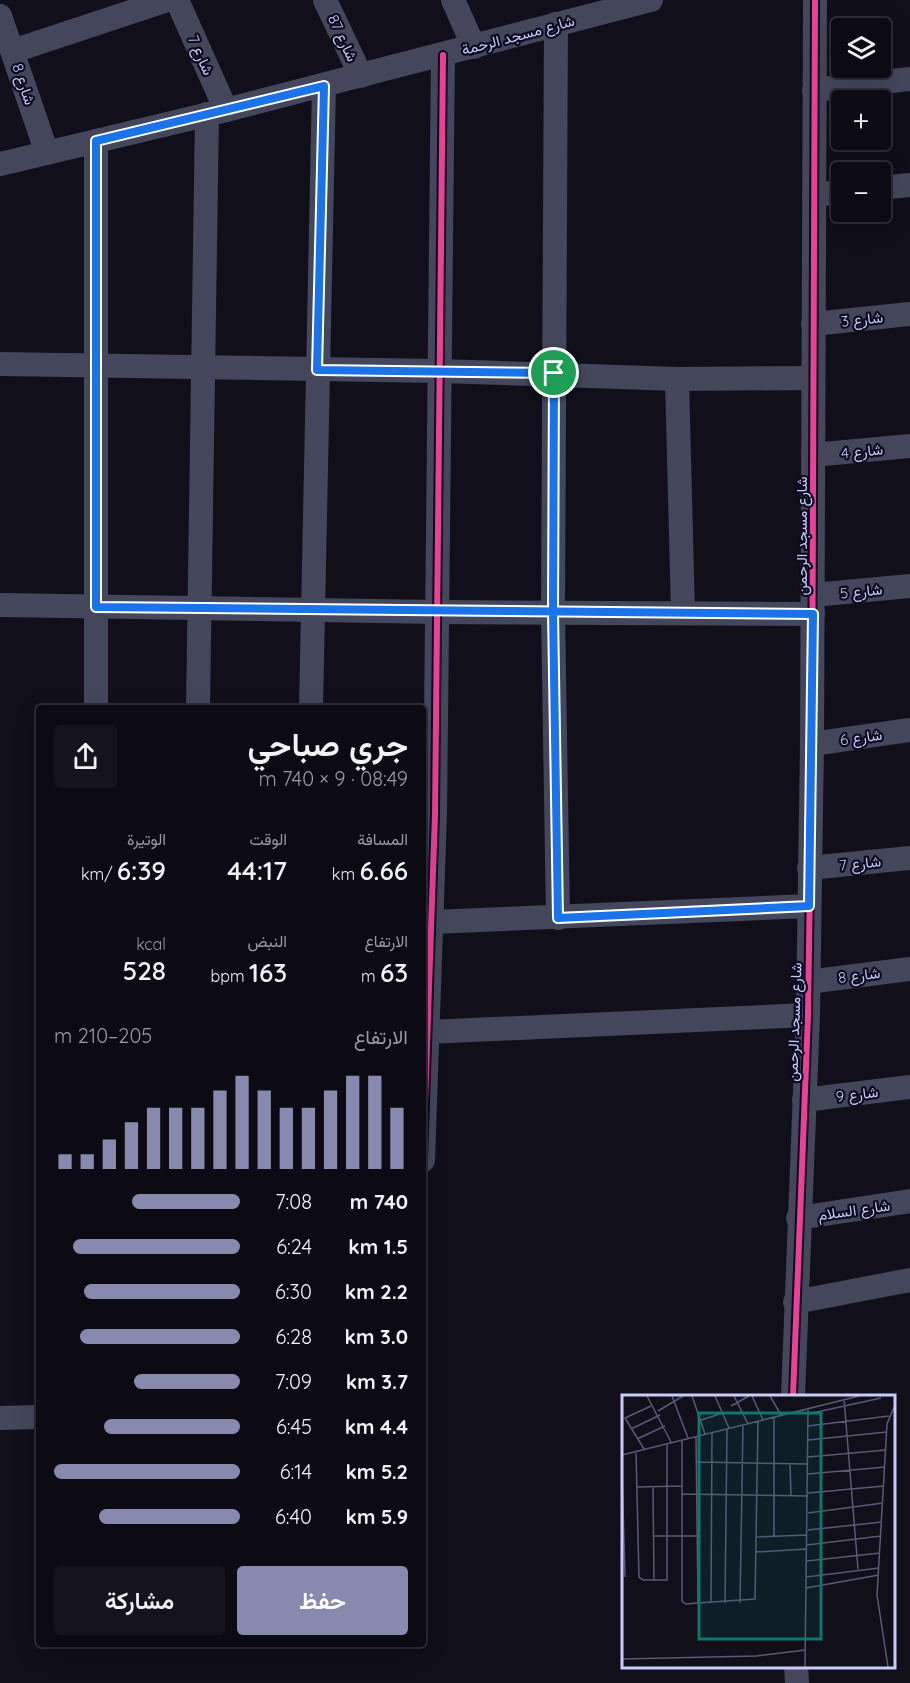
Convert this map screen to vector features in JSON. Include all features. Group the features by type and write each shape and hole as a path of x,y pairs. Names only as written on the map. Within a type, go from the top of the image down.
{"street":[{"path":"12,51 167,0"},
{"name":"شارع 7","path":"177,0 216,112"},
{"name":"شارع 87","path":"325,0 361,76"},
{"path":"453,0 474,47"},
{"name":"شارع مسجد الرحمة","path":"0,164 324,86 474,47 556,24 609,5 651,0"},
{"name":"شارع مسجد الرحمن","path":"793,1395 808,982 813,605 814,90 818,1"},
{"name":"شارع 8","path":"0,16 47,153"},
{"path":"556,24 553,612 558,918"},
{"path":"426,1083 432,922 443,55"},
{"path":"814,90 910,79"},
{"path":"311,705 324,86"},
{"path":"198,705 203,366 216,112"},
{"path":"96,141 96,705"},
{"path":"891,187 910,185"},
{"path":"814,195 831,193"},
{"name":"شارع 3","path":"813,324 910,314"},
{"path":"0,363 317,370 440,370 677,379 813,378"},
{"path":"677,379 683,613"},
{"name":"شارع 4","path":"813,455 910,446"},
{"name":"شارع 5","path":"0,604 437,612 683,613 813,605 910,586"},
{"name":"شارع 6","path":"812,744 910,730"},
{"name":"شارع 7","path":"809,868 910,858"},
{"path":"432,922 809,906"},
{"name":"شارع 8","path":"808,982 910,969"},
{"path":"428,1032 807,1015"},
{"name":"شارع 9","path":"804,1100 910,1087"},
{"name":"شارع السلام","path":"798,1218 910,1202"},
{"path":"795,1302 910,1280"},
{"path":"0,1418 36,1417"},
{"path":"796,1668 797,1683"}],"cycle path":[{"path":"793,1395 808,1015 812,744 815,0"},
{"path":"426,1074 435,814 443,55"}],"route":[{"path":"554,373 317,370 324,86 96,141 96,607 437,612 553,612 813,614 809,906 558,918 553,612 554,373"}]}
